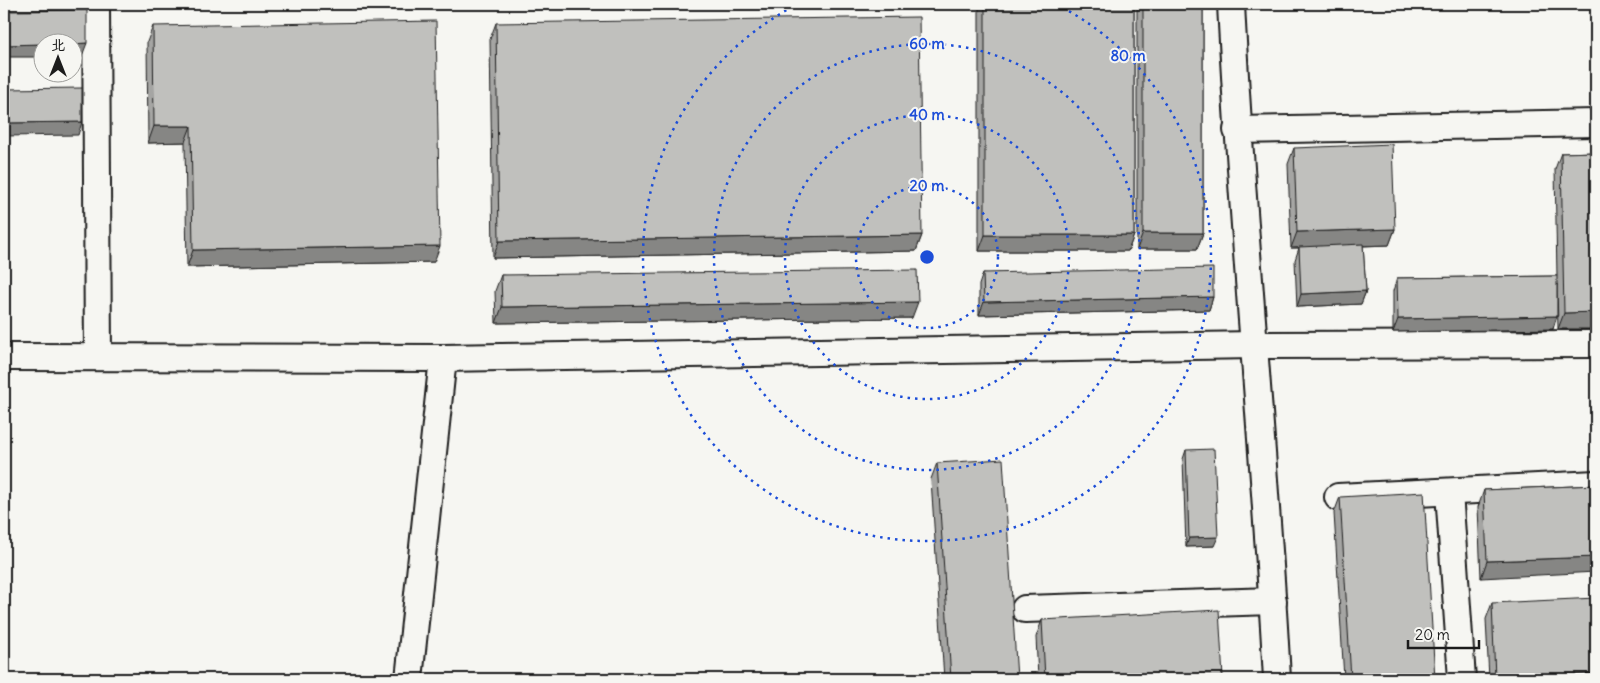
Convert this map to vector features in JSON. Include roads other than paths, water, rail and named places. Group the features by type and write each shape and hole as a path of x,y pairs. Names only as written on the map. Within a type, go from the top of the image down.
{"street":[{"path":"96,4 98,357"},
{"path":"1231,4 1237,130 1255,344 1277,679"},
{"path":"1237,130 1596,123"},
{"path":"4,357 443,358 1255,344 1596,344"},
{"path":"409,679 443,358"},
{"path":"1338,497 1596,484"},
{"path":"1449,492 1462,679"},
{"path":"1025,610 1273,601"}]}
